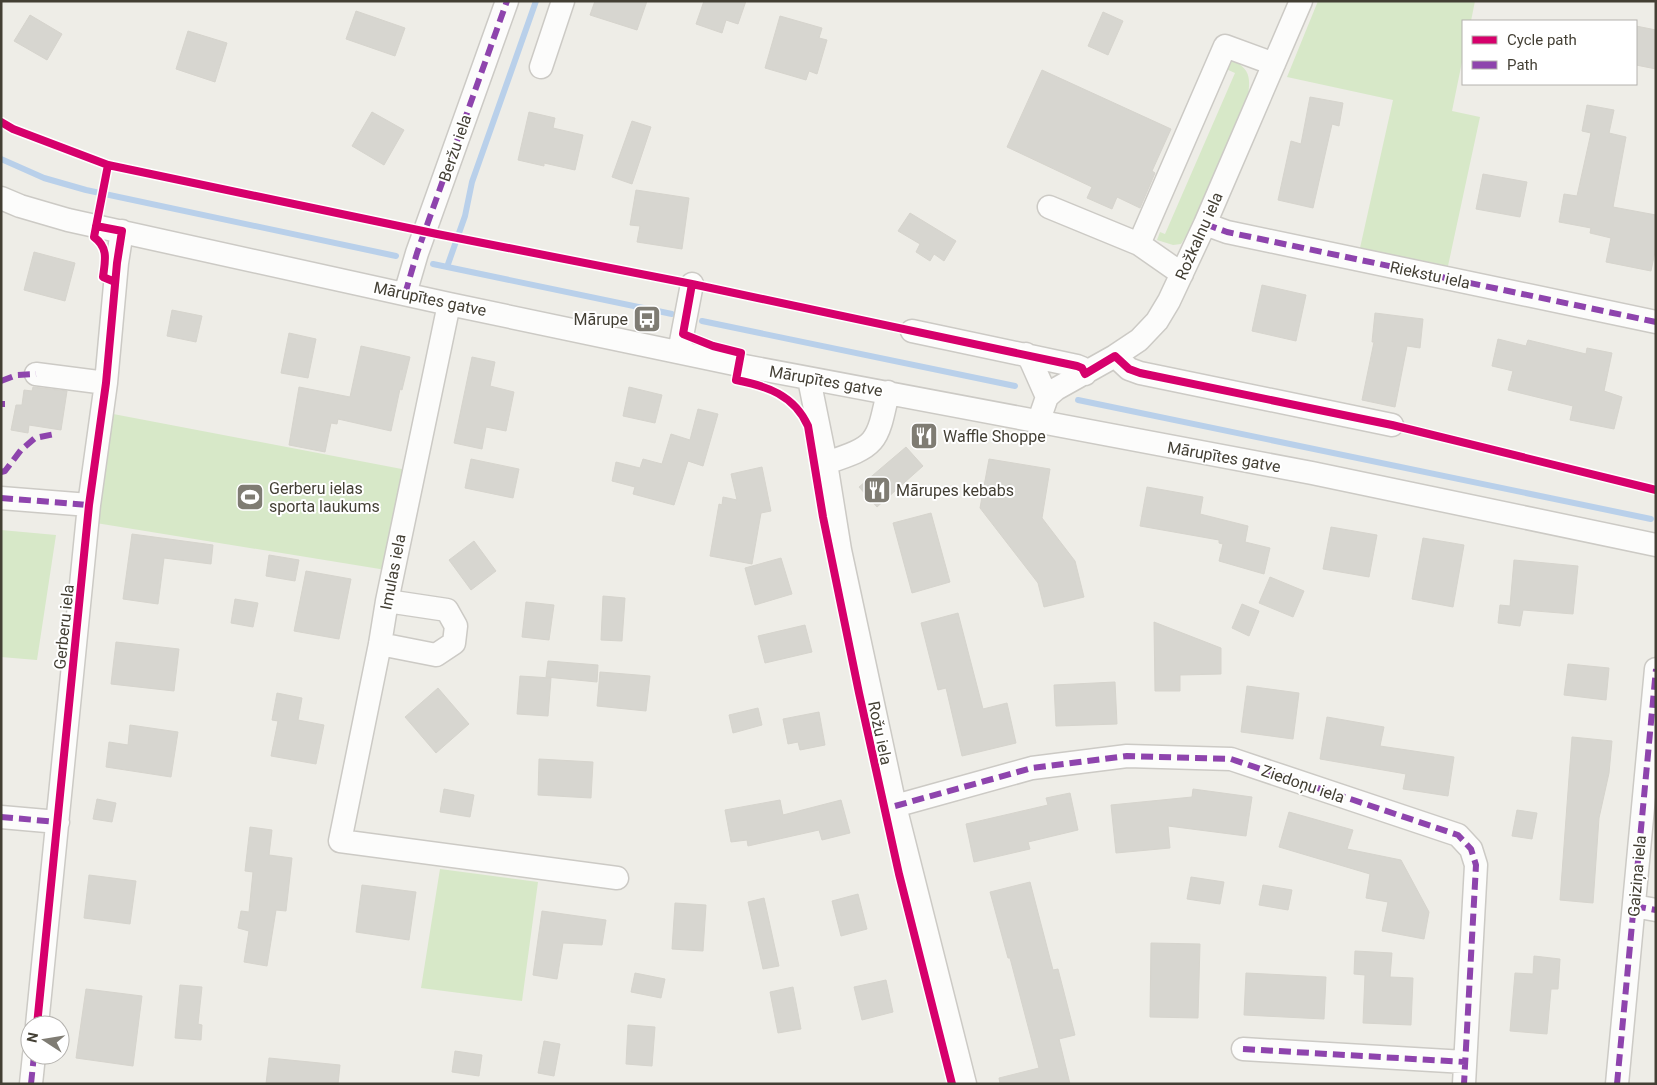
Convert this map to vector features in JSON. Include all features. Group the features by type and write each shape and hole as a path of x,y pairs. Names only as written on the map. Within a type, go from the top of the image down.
{"street":[{"name":"Beržu iela","path":"405,294 417,253 507,1"},
{"path":"541,67 563,1"},
{"name":"Rožkalnu iela","path":"1047,397 1056,389 1085,374 1139,340 1157,321 1182,274 1205,224 1301,1"},
{"path":"1139,244 1225,46 1274,64"},
{"name":"Mārupītes gatve","path":"1,198 20,206 68,220 449,304 809,379 888,392 1038,423 1312,473 1656,545"},
{"path":"1050,207 1139,244 1182,274"},
{"name":"Riekstu iela","path":"1205,224 1237,234 1656,322"},
{"name":"Gerberu iela","path":"38,1015 89,505 106,383 116,263 122,232"},
{"path":"679,352 692,284"},
{"name":"Imulas iela","path":"449,304 387,601 340,841 618,878"},
{"path":"912,331 1077,366 1082,368 1085,374"},
{"path":"1026,354 1047,397 1038,423"},
{"path":"1115,356 1129,370 1140,373 1392,426"},
{"path":"36,374 106,383"},
{"name":"Rožu iela","path":"809,379 826,463 840,550 896,806 965,1084"},
{"path":"826,463 859,452 874,440 881,426 888,392"},
{"path":"1,498 89,505"},
{"path":"380,644 436,654 454,643 456,626 447,610 387,601"},
{"name":"Gaiziņa iela","path":"1617,1084 1645,908 1656,669"},
{"name":"Ziedoņu iela","path":"896,806 1032,768 1127,756 1231,759 1458,835 1471,848 1476,865 1464,1073"},
{"path":"1,817 58,822"},
{"path":"1243,1049 1464,1073"},
{"path":"31,1084 33,1065"}],"green space":[{"path":"1318,1 1475,1 1471,20 1462,20 1462,62 1452,111 1480,117 1448,266 1360,248 1393,100 1287,77"},
{"path":"1235,61 1247,72 1248,97 1190,230 1181,244 1173,245 1157,240 1160,232 1165,234 1235,73 1226,69 1228,63"},
{"name":"Gerberu ielas sporta laukums","path":"108,413 407,470 386,570 96,523"},
{"path":"1,530 56,535 37,660 1,657"},
{"path":"440,869 538,882 522,1001 421,988"}],"building":[{"path":"595,1 647,1 637,30 590,15"},
{"path":"704,1 746,1 738,24 726,20 722,33 696,24"},
{"path":"356,11 405,28 395,56 346,39"},
{"path":"1103,12 1123,21 1108,55 1088,46"},
{"path":"30,15 62,34 47,60 14,41"},
{"path":"780,16 822,28 819,38 827,40 817,74 809,71 806,80 765,68"},
{"path":"1637,26 1656,30 1656,69 1637,65"},
{"path":"188,31 227,43 215,82 176,69"},
{"path":"1042,70 1171,129 1152,171 1155,173 1140,208 1117,197 1112,209 1087,198 1092,187 1007,147"},
{"path":"1310,97 1343,103 1339,126 1332,124 1313,208 1278,200 1291,141 1301,144"},
{"path":"1587,105 1614,110 1609,133 1626,137 1613,207 1656,215 1656,247 1651,271 1606,262 1611,238 1590,233 1591,228 1559,222 1564,194 1577,196 1591,133 1582,131"},
{"path":"372,112 404,130 384,165 352,146"},
{"path":"529,112 555,118 553,128 583,135 575,170 544,163 544,166 518,160"},
{"path":"632,121 651,127 632,184 612,177"},
{"path":"1483,174 1527,182 1520,217 1476,209"},
{"path":"636,190 689,198 682,249 637,242 640,226 630,225"},
{"path":"910,213 956,241 944,261 934,254 930,261 916,252 920,244 898,231"},
{"path":"34,252 75,263 65,301 24,290"},
{"path":"1262,285 1306,295 1296,341 1252,331"},
{"path":"172,310 202,316 196,342 167,336"},
{"path":"1375,313 1423,319 1420,348 1407,346 1395,407 1362,400 1374,342 1372,342"},
{"path":"289,333 316,339 308,378 281,373"},
{"path":"1498,339 1526,346 1528,340 1586,354 1587,348 1612,353 1604,391 1622,397 1614,429 1570,420 1573,406 1508,390 1513,371 1492,366"},
{"path":"361,346 410,357 402,390 400,389 391,431 338,419 337,424 331,423 325,452 289,445 299,387 350,397"},
{"path":"472,357 495,362 490,386 514,392 506,431 486,427 482,449 454,443"},
{"path":"33,387 67,391 61,430 29,425 28,433 11,430 16,405 22,405 24,390 32,391"},
{"path":"629,387 662,395 655,423 623,416"},
{"path":"698,409 718,414 703,466 688,461 674,505 633,494 635,487 612,481 616,462 640,468 643,459 662,464 671,434 690,440"},
{"path":"906,447 923,466 877,507 859,487"},
{"path":"471,459 519,469 513,498 465,488"},
{"path":"989,459 1050,469 1042,518 1075,561 1084,597 1044,607 1038,583 980,508"},
{"path":"762,467 771,511 761,513 752,564 710,556 719,504 722,505 723,497 737,500 731,474"},
{"path":"1147,487 1203,497 1200,514 1248,526 1245,542 1270,548 1264,574 1219,561 1223,544 1219,543 1219,540 1140,526"},
{"path":"931,513 950,582 912,593 893,523"},
{"path":"1331,527 1377,535 1369,577 1323,569"},
{"path":"132,534 213,545 211,564 164,558 158,604 123,599"},
{"path":"1423,538 1464,545 1453,607 1412,599"},
{"path":"474,541 496,571 471,590 449,560"},
{"path":"269,555 299,560 295,581 266,576"},
{"path":"781,558 792,594 755,605 745,568"},
{"path":"1514,560 1578,566 1573,614 1523,610 1520,626 1498,623 1500,605 1510,606"},
{"path":"306,571 351,579 339,639 294,631"},
{"path":"1270,577 1304,591 1293,617 1259,603"},
{"path":"603,596 625,598 622,641 601,640"},
{"path":"235,599 258,603 253,627 231,623"},
{"path":"526,602 554,605 549,640 522,637"},
{"path":"1242,604 1259,611 1249,636 1232,628"},
{"path":"958,613 983,709 1007,703 1016,743 962,756 946,688 938,690 921,623"},
{"path":"1154,622 1221,648 1221,674 1180,675 1180,691 1155,691"},
{"path":"805,625 812,652 765,663 758,636"},
{"path":"116,642 179,649 174,691 111,684"},
{"path":"548,661 598,665 597,682 546,677"},
{"path":"1568,664 1609,668 1606,700 1564,695"},
{"path":"600,672 650,676 646,711 597,706"},
{"path":"520,676 551,678 548,716 517,714"},
{"path":"1115,682 1117,724 1056,726 1054,685"},
{"path":"1247,686 1299,693 1293,739 1241,732"},
{"path":"438,688 469,724 436,753 405,717"},
{"path":"277,693 302,698 298,720 324,725 316,764 271,756 278,721 272,720"},
{"path":"758,708 762,725 733,733 729,715"},
{"path":"819,712 825,745 800,750 798,742 788,744 783,719"},
{"path":"1327,717 1384,727 1380,746 1454,757 1448,796 1403,789 1406,774 1320,759"},
{"path":"130,725 178,732 171,777 106,767 109,742 128,745"},
{"path":"1572,737 1612,741 1609,773 1599,818 1593,903 1560,900"},
{"path":"539,759 593,762 591,798 538,795"},
{"path":"444,789 474,795 470,817 440,812"},
{"path":"1193,789 1252,797 1246,836 1168,826 1170,848 1116,853 1111,805 1192,797"},
{"path":"1070,793 1078,830 1028,842 1030,849 974,862 966,824 1048,805 1046,798"},
{"path":"97,799 116,803 112,822 93,819"},
{"path":"780,800 783,815 841,800 850,833 822,840 819,830 748,846 747,840 731,842 725,810"},
{"path":"1517,810 1537,813 1532,839 1512,836"},
{"path":"1289,812 1353,830 1347,849 1401,860 1429,912 1424,939 1382,931 1388,902 1366,898 1370,874 1279,847"},
{"path":"250,827 272,830 269,855 292,858 286,911 276,910 267,966 244,962 249,931 238,928 241,911 249,912 253,872 245,871"},
{"path":"89,875 136,881 130,924 84,918"},
{"path":"1191,877 1224,882 1220,904 1187,899"},
{"path":"1030,882 1053,970 1058,969 1075,1035 1059,1039 1070,1084 1000,1084 999,1078 1039,1068 1010,958 1008,958 990,892"},
{"path":"362,885 416,892 409,940 356,932"},
{"path":"1263,885 1292,890 1288,910 1259,905"},
{"path":"858,894 867,929 841,936 832,901"},
{"path":"764,898 779,966 763,969 748,902"},
{"path":"675,903 706,905 703,951 672,949"},
{"path":"542,911 606,920 602,945 563,943 557,979 533,975"},
{"path":"1151,943 1200,944 1198,1018 1150,1017"},
{"path":"1355,951 1392,953 1390,977 1413,978 1411,1025 1363,1023 1365,975 1354,974"},
{"path":"1534,956 1560,959 1558,989 1551,989 1547,1034 1510,1031 1515,973 1533,974"},
{"path":"635,973 665,979 661,998 631,992"},
{"path":"1246,973 1326,977 1324,1019 1244,1015"},
{"path":"886,980 893,1012 862,1020 854,987"},
{"path":"180,985 202,987 198,1024 202,1025 201,1040 175,1038"},
{"path":"793,987 801,1029 778,1033 770,992"},
{"path":"86,989 142,996 133,1066 76,1058"},
{"path":"628,1025 655,1027 652,1066 626,1064"},
{"path":"544,1041 560,1044 554,1076 538,1073"},
{"path":"455,1051 482,1055 479,1076 452,1072"},
{"path":"269,1058 340,1065 338,1084 266,1084"}],"waterway":[{"path":"447,267 465,216 472,182 536,1"},
{"path":"1,159 44,178 86,190 396,256"},
{"path":"433,264 672,314"},
{"path":"702,321 1015,386"},
{"path":"1078,400 1651,519"}],"marked path":[{"path":"405,294 417,253 507,1"},
{"path":"1205,224 1227,232 1656,322"},
{"path":"1,381 17,375 36,374"},
{"path":"1,472 5,471 21,450 35,438 55,434"},
{"path":"1,498 89,505"},
{"path":"1617,1084 1656,669"},
{"path":"895,806 1032,768 1127,756 1231,759 1458,835 1471,849 1476,865 1464,1084"},
{"path":"1,817 58,822"},
{"path":"1634,906 1656,910"},
{"path":"1243,1049 1465,1062"},
{"path":"31,1084 33,1065"}],"cycle path":[{"path":"1,122 13,129 108,165 437,234 692,284 1077,366 1082,368 1085,374 1115,356 1129,369 1140,373 1392,425 1656,490"},
{"path":"108,165 94,237 99,241 104,250 103,277 115,282"},
{"path":"38,1015 89,505 106,383 117,263 122,231 96,226"},
{"path":"692,284 683,334 713,346 741,353 736,380 769,389 787,399 802,415 808,426 823,517 859,693 899,874 952,1084"}],"place":[{"name":"Mārupe","path":"647,319"},
{"name":"Waffle Shoppe","path":"924,436"},
{"name":"Mārupes kebabs","path":"877,490"},
{"name":"Gerberu ielas sporta laukums","path":"250,497"}]}
